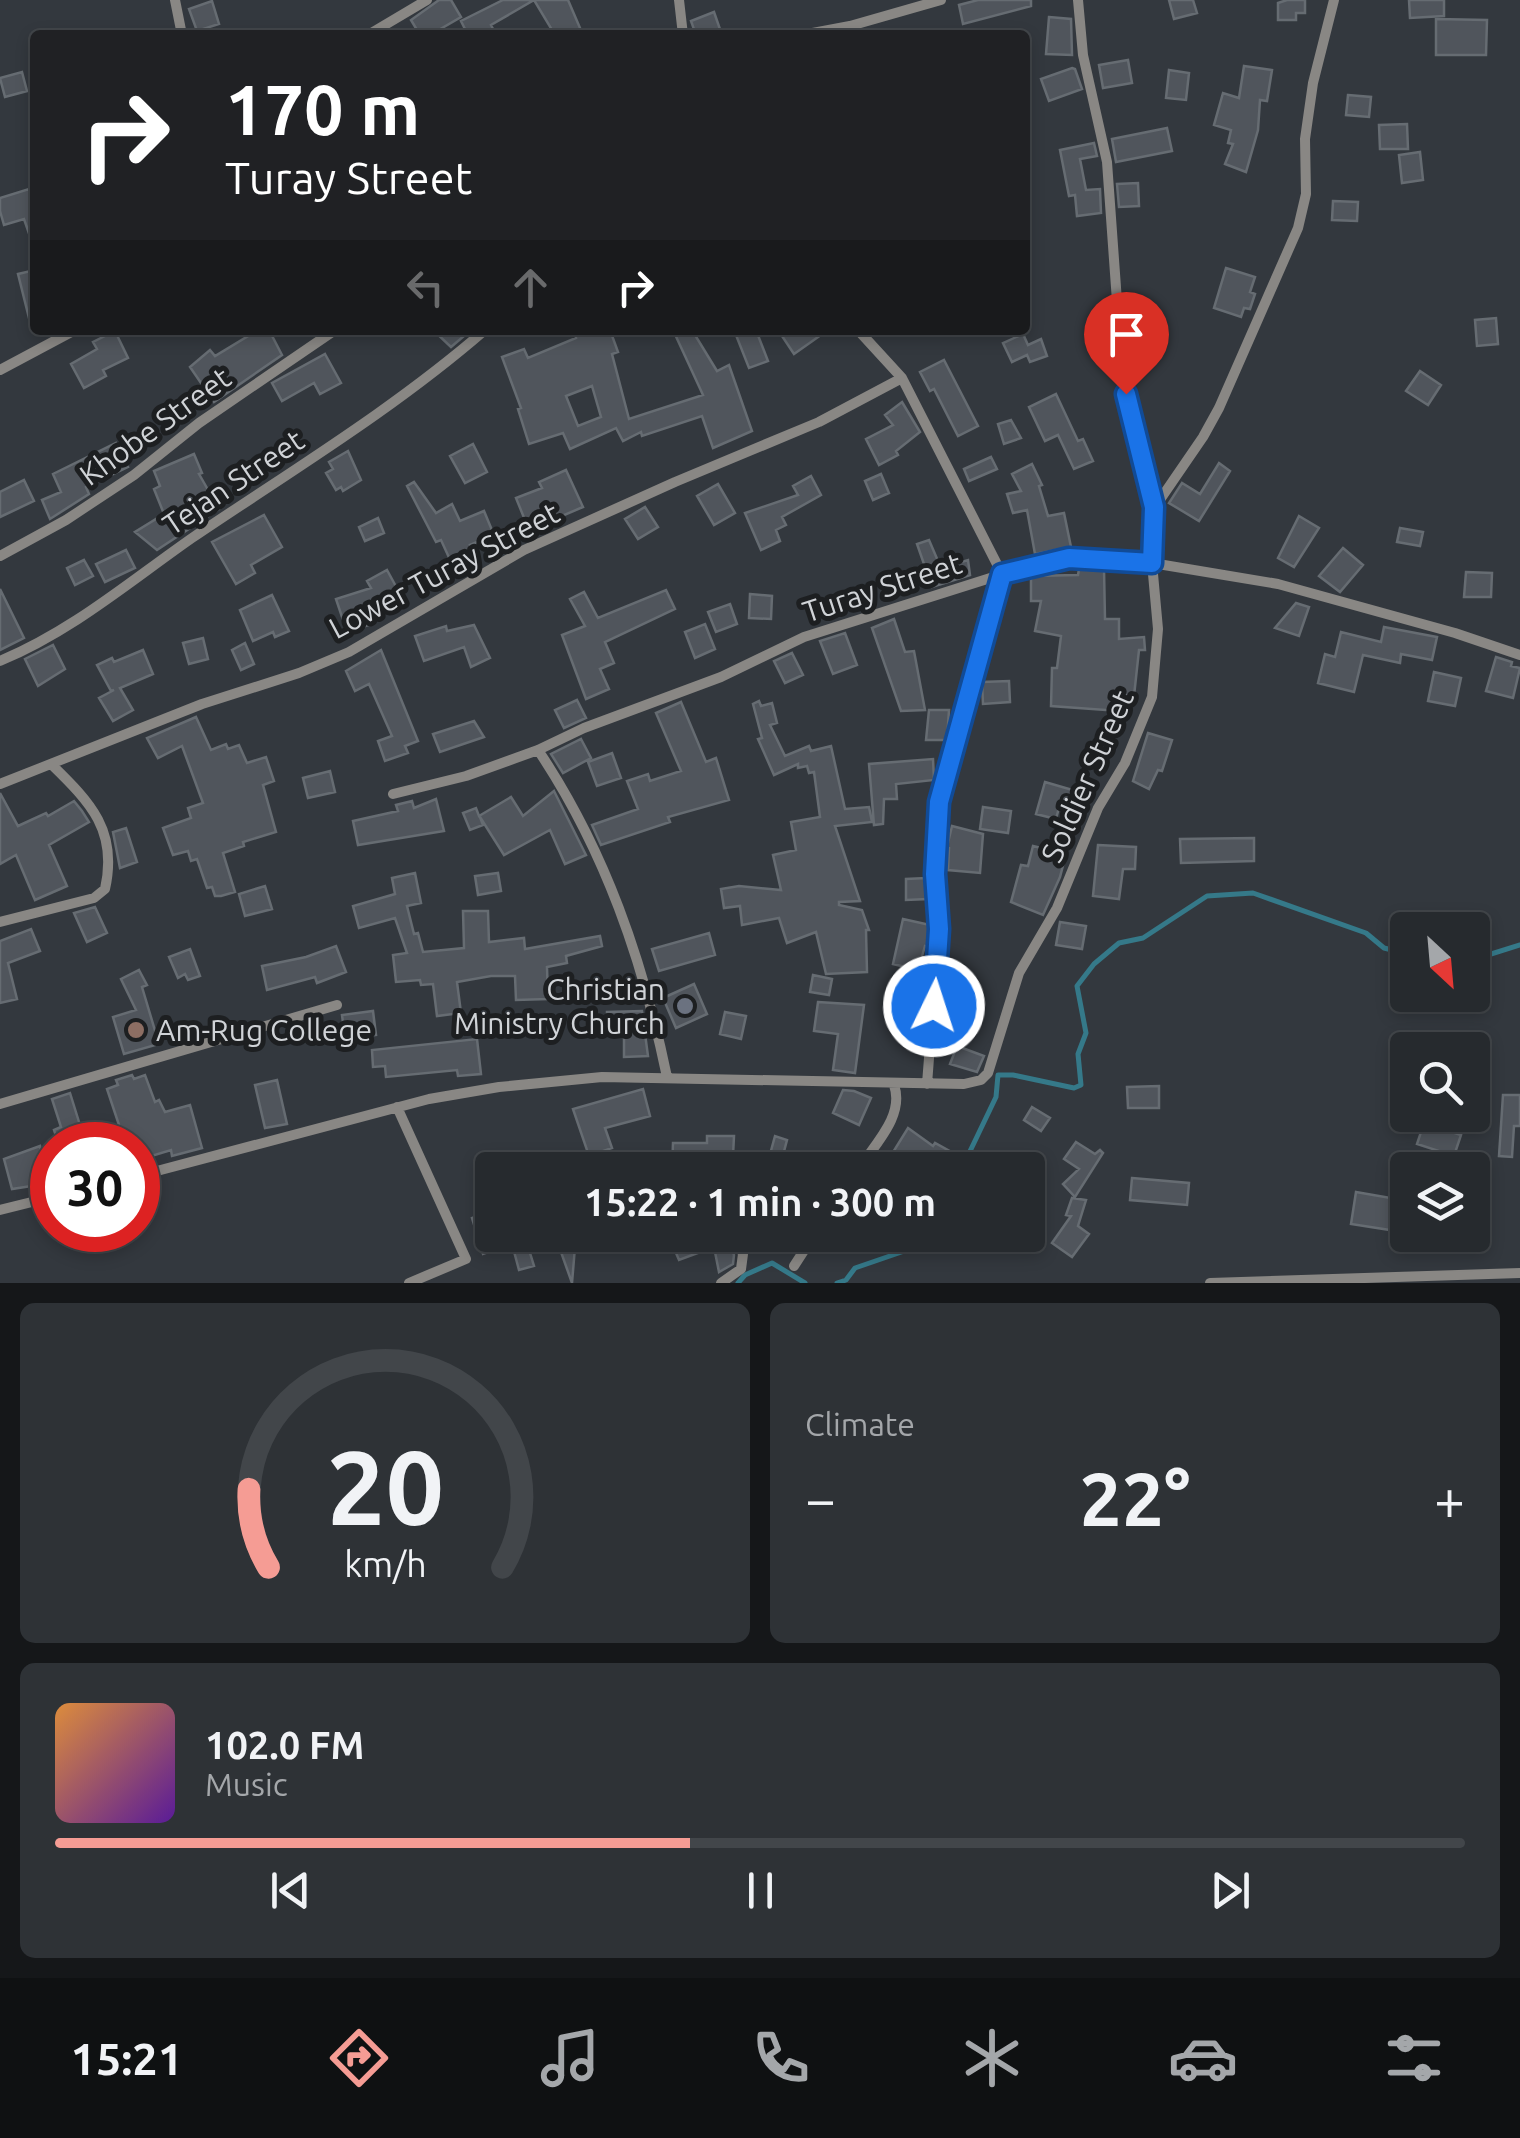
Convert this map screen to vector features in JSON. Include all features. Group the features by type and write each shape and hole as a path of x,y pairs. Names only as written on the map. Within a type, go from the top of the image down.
{"street":[{"path":"175,0 181,30"},
{"path":"376,30 427,0"},
{"path":"678,0 682,30"},
{"path":"829,30 941,0"},
{"name":"Soldier Street","path":"928,1084 981,1080 992,1064 1018,974 1056,908 1098,808 1126,764 1152,696 1158,629 1152,563 1154,507 1122,371 1107,162 1083,55 1078,0"},
{"path":"1154,507 1219,408 1298,228 1306,194 1305,139 1334,0"},
{"path":"0,370 66,335"},
{"name":"Khobe Street","path":"0,556 66,520 134,475 200,423 328,335"},
{"name":"Tejan Street","path":"0,662 102,604 188,541 347,435 478,335"},
{"path":"160,1170 397,1107 499,1087 602,1077 928,1084 938,948 935,874 939,802 1002,574 902,378 863,335"},
{"name":"Lower Turay Street","path":"0,784 202,704 300,673 349,652 524,550 819,422 902,378"},
{"name":"Turay Street","path":"394,794 466,776 538,750 584,728 721,677 804,637 1002,574 1069,558 1152,563 1278,584 1456,633 1520,655"},
{"path":"538,750 570,798 607,874 652,1003 668,1077"},
{"path":"0,922 94,898 104,890 111,863 103,828 88,800 52,764"},
{"path":"0,1104 336,1005"},
{"path":"870,1152 896,1113 894,1085"},
{"path":"397,1107 466,1259 409,1283"},
{"path":"0,1210 30,1202"},
{"path":"722,1283 742,1269 742,1252"},
{"path":"794,1266 803,1252"},
{"path":"1210,1283 1520,1272"}],"building":[{"path":"439,0 451,0 461,17 439,30 417,30 411,20"},
{"path":"503,0 534,0 491,25 494,30 466,30 461,21"},
{"path":"534,0 568,0 581,30 552,30"},
{"path":"978,0 1031,0 1031,6 963,24 959,5"},
{"path":"1169,0 1193,0 1197,13 1174,19"},
{"path":"1305,0 1305,13 1296,13 1296,20 1278,20 1278,3"},
{"path":"1409,0 1444,0 1444,16 1410,18"},
{"path":"212,1 219,24 197,30 189,9"},
{"path":"714,12 720,30 694,30 691,21"},
{"path":"1049,17 1071,19 1072,55 1046,54"},
{"path":"1436,19 1487,20 1486,55 1436,55"},
{"path":"1128,60 1132,83 1103,88 1099,65"},
{"path":"1244,66 1272,70 1267,101 1260,100 1258,130 1246,172 1225,164 1233,144 1228,143 1231,130 1214,125 1223,93 1239,98"},
{"path":"1072,68 1082,89 1049,101 1041,79"},
{"path":"1169,70 1189,73 1186,100 1166,98"},
{"path":"22,72 27,91 5,97 0,78"},
{"path":"1348,95 1371,97 1369,117 1346,115"},
{"path":"1407,124 1408,149 1380,149 1379,125"},
{"path":"1167,128 1172,151 1116,162 1112,139"},
{"path":"1094,143 1097,156 1080,159 1086,190 1100,189 1101,213 1077,216 1075,195 1069,196 1060,150"},
{"path":"1420,152 1423,180 1402,183 1399,155"},
{"path":"1138,183 1139,206 1119,207 1117,184"},
{"path":"29,189 30,236 24,219 4,225 0,198"},
{"path":"1333,201 1358,202 1357,221 1332,220"},
{"path":"1226,268 1255,277 1250,309 1244,308 1241,317 1214,308"},
{"path":"30,271 30,322 18,274"},
{"path":"1496,318 1498,344 1477,346 1475,320"},
{"path":"117,335 128,358 103,370 106,376 84,388 71,364 97,349 93,342"},
{"path":"250,335 272,335 282,355 214,402 190,367 210,350 215,356"},
{"path":"438,335 465,335 451,347"},
{"path":"575,335 612,335 618,352 612,354 629,419 703,395 675,335 695,335 717,371 729,365 752,431 713,448 702,416 642,436 641,432 623,441 616,428 570,449 563,433 529,444 518,409 521,408 502,357 524,349 528,358 576,338","holes":["592,386 601,417 578,426 566,396"]},
{"path":"736,335 758,335 768,361 749,368"},
{"path":"781,335 821,335 794,354"},
{"path":"1021,335 1028,345 1041,339 1047,356 1030,362 1027,355 1012,362 1003,343"},
{"path":"325,354 341,383 320,394 314,383 282,401 272,383"},
{"path":"944,360 978,426 958,436 934,389 930,391 920,372"},
{"path":"1420,371 1441,385 1428,405 1406,391"},
{"path":"1056,394 1078,441 1083,439 1093,461 1074,469 1058,435 1045,441 1029,407"},
{"path":"902,402 920,432 896,451 898,455 879,465 866,439 893,425 885,415"},
{"path":"1011,420 1021,438 1004,444 998,424"},
{"path":"116,443 128,467 86,487 89,494 50,519 42,500 61,492 53,474"},
{"path":"473,444 487,472 465,483 450,456"},
{"path":"348,451 361,480 343,491 341,487 336,490 326,473 333,469 329,462"},
{"path":"194,454 202,473 199,474 219,509 157,550 135,532 164,514 154,489 160,486 154,471"},
{"path":"991,457 997,469 969,481 964,469"},
{"path":"1219,463 1230,471 1199,521 1169,503 1182,483 1200,494"},
{"path":"1032,464 1042,485 1039,486 1048,516 1064,513 1071,547 1035,554 1027,510 1013,513 1007,494 1021,491 1012,474"},
{"path":"566,470 583,507 529,530 516,498 542,488 539,482"},
{"path":"881,474 889,493 873,500 865,481"},
{"path":"811,476 821,495 782,517 786,525 776,530 780,541 761,550 745,513 798,495 793,486"},
{"path":"24,480 34,501 0,517 0,492"},
{"path":"414,482 436,513 452,504 460,521 484,511 494,535 470,545 474,554 452,564 407,486"},
{"path":"718,484 735,513 714,525 697,496"},
{"path":"645,507 658,527 638,539 625,519"},
{"path":"264,515 282,547 251,565 255,573 236,584 212,542"},
{"path":"1299,516 1319,528 1294,567 1278,558"},
{"path":"378,518 384,533 365,541 359,527"},
{"path":"1400,528 1423,532 1420,546 1397,542"},
{"path":"929,540 941,568 968,560 970,575 932,587 917,544"},
{"path":"1343,548 1363,565 1340,592 1319,576"},
{"path":"126,550 135,568 105,582 96,564"},
{"path":"84,560 93,576 75,585 67,568"},
{"path":"1079,569 1104,569 1105,619 1119,619 1119,639 1144,637 1145,650 1139,650 1134,696 1120,694 1119,711 1051,706 1052,668 1057,668 1061,636 1035,631 1041,601 1031,601 1031,576 1078,575"},
{"path":"387,570 399,592 364,610 369,625 347,632 336,599 371,588 367,581"},
{"path":"1466,572 1492,573 1491,597 1464,597"},
{"path":"0,589 24,638 0,650"},
{"path":"666,590 675,609 605,642 614,663 600,669 609,689 586,699 562,635 585,626 570,599 584,592 598,618"},
{"path":"750,594 772,596 771,619 749,618"},
{"path":"272,595 289,631 275,637 273,632 253,641 240,610"},
{"path":"1296,603 1309,607 1299,636 1275,628"},
{"path":"730,604 737,624 716,632 708,612"},
{"path":"894,619 905,652 914,651 925,710 901,711 872,628"},
{"path":"705,624 715,649 695,658 685,632"},
{"path":"474,625 490,658 471,667 464,647 424,661 415,636 446,626 447,631"},
{"path":"1384,627 1437,637 1432,660 1401,654 1400,663 1363,655 1354,692 1318,683 1325,654 1335,657 1341,632 1381,642"},
{"path":"845,633 857,665 833,674 820,641"},
{"path":"203,638 208,659 189,664 183,643"},
{"path":"245,643 254,664 241,670 232,650"},
{"path":"53,645 65,669 38,686 25,659"},
{"path":"143,650 153,674 120,688 133,710 113,721 99,698 114,690 111,691 97,665"},
{"path":"381,650 418,741 405,746 408,753 385,761 378,741 392,736 369,684 355,691 346,671"},
{"path":"792,653 803,675 785,683 774,661"},
{"path":"1496,657 1520,668 1513,698 1486,691"},
{"path":"1434,672 1461,678 1455,706 1428,701"},
{"path":"1009,681 1010,702 983,704 982,682"},
{"path":"577,700 586,718 564,728 555,710"},
{"path":"759,701 761,706 772,703 777,723 770,725 785,756 809,746 811,751 831,746 845,809 869,807 872,822 835,826 860,901 839,905 862,910 869,930 867,972 826,974 816,932 787,943 779,918 742,925 740,906 724,908 721,889 739,886 781,890 773,855 796,850 791,822 820,817 814,772 809,773 807,766 798,768 798,764 774,775 758,739 762,738 753,704"},
{"path":"681,702 706,762 716,758 729,800 668,817 670,822 601,845 592,825 638,809 627,781 648,774 650,781 681,771 656,713"},
{"path":"929,710 949,710 947,740 926,740"},
{"path":"196,717 211,750 226,744 228,749 239,745 247,763 266,757 274,781 263,785 276,832 223,853 235,892 221,896 215,896 212,887 207,888 197,859 191,861 188,851 173,855 163,828 191,818 188,808 203,803 182,746 158,758 147,738"},
{"path":"474,721 484,737 440,752 433,734"},
{"path":"1148,733 1172,740 1162,771 1158,770 1149,789 1133,781"},
{"path":"581,739 591,758 563,773 551,754"},
{"path":"612,753 621,778 597,786 588,762"},
{"path":"933,759 934,780 896,784 897,799 884,799 883,824 874,825 869,764"},
{"path":"330,771 335,792 308,798 303,778"},
{"path":"1045,782 1090,795 1086,807 1061,800 1056,819 1036,814"},
{"path":"554,791 586,855 565,864 550,830 504,855 480,817 483,825 470,830 463,813 476,808 479,816 511,797 523,816"},
{"path":"0,793 18,826 46,813 48,816 74,801 82,811 89,822 49,845 67,886 35,900 16,855 0,864"},
{"path":"436,799 444,831 358,845 353,821 398,811 396,805 412,801 414,808"},
{"path":"983,807 1011,811 1008,833 980,829"},
{"path":"952,826 983,834 980,873 948,870 947,847"},
{"path":"126,828 137,862 120,868 113,832"},
{"path":"1254,838 1254,861 1181,863 1180,839"},
{"path":"1098,845 1136,847 1135,869 1123,869 1119,899 1093,896"},
{"path":"1033,846 1066,854 1043,915 1011,902 1021,865 1028,866"},
{"path":"415,873 421,903 407,906 423,952 464,948 463,911 488,911 489,942 524,938 525,949 600,936 602,946 566,956 567,963 547,967 548,999 516,1000 515,976 491,976 457,982 461,1013 437,1016 433,984 421,985 420,980 396,982 393,955 407,953 395,918 359,928 353,906 395,894 392,878"},
{"path":"498,873 501,891 478,895 475,876"},
{"path":"926,878 928,899 906,900 906,879"},
{"path":"265,886 272,909 245,916 239,894"},
{"path":"95,907 107,933 87,942 74,913"},
{"path":"903,919 930,925 929,947 925,946 918,970 893,964"},
{"path":"1060,922 1086,926 1082,949 1056,945"},
{"path":"31,929 40,951 8,963 17,999 0,1003 0,941"},
{"path":"709,933 715,955 659,971 652,949"},
{"path":"336,946 346,972 317,983 315,977 267,990 262,966"},
{"path":"190,949 200,976 188,980 185,974 178,978 169,957"},
{"name":"Am-Rug College","path":"139,970 147,985 142,987 159,1044 124,1054 113,1017 136,1010 121,979"},
{"path":"813,975 832,979 829,995 810,992"},
{"name":"Christian Ministry Church","path":"694,984 707,1014 676,1028 663,998"},
{"path":"818,1002 864,1005 855,1073 833,1070 838,1034 814,1031"},
{"path":"373,1011 376,1035 345,1039 342,1015"},
{"path":"642,1011 648,1056 624,1057 624,1024 607,1025 607,1012"},
{"path":"725,1012 746,1016 741,1039 720,1034"},
{"path":"477,1039 481,1074 458,1076 457,1070 386,1077 385,1066 373,1067 372,1050"},
{"path":"957,1046 984,1056 977,1072 950,1064"},
{"path":"145,1075 155,1102 159,1100 165,1112 190,1105 202,1148 172,1156 171,1150 160,1153 160,1122 118,1122 107,1089 118,1085 116,1080"},
{"path":"277,1080 287,1124 265,1128 255,1085"},
{"path":"1159,1086 1159,1108 1128,1108 1127,1087"},
{"path":"643,1089 650,1116 605,1128 612,1148 588,1152 573,1109"},
{"path":"843,1090 871,1098 859,1125 833,1113"},
{"path":"70,1093 79,1122 59,1122 52,1099"},
{"path":"1503,1095 1520,1095 1520,1126 1514,1126 1512,1157 1499,1156"},
{"path":"1032,1107 1050,1118 1041,1131 1024,1120"},
{"path":"908,1128 933,1146 935,1143 951,1152 893,1152"},
{"path":"1421,1132 1461,1135 1455,1152 1417,1144"},
{"path":"707,1136 734,1136 733,1152 673,1152 673,1143 707,1143"},
{"path":"775,1136 787,1140 784,1152 771,1152"},
{"path":"1076,1142 1095,1154 1100,1150 1103,1153 1075,1197 1063,1184 1079,1169 1064,1159"},
{"path":"30,1150 30,1186 12,1189 4,1159"},
{"path":"1132,1178 1189,1183 1187,1205 1130,1200"},
{"path":"1356,1192 1390,1198 1390,1230 1351,1224"},
{"path":"1072,1198 1086,1200 1078,1226 1089,1234 1072,1257 1052,1243 1071,1216 1066,1215"},
{"path":"514,1252 530,1252 534,1266 519,1270"},
{"path":"561,1252 575,1252 572,1283"},
{"path":"676,1252 701,1252 679,1260"},
{"path":"715,1252 733,1252 733,1264 719,1272"}],"waterway":[{"path":"970,1152 996,1097 998,1075 1074,1088 1081,1085 1078,1054 1086,1033 1077,986 1094,964 1119,943 1143,938 1207,896 1253,893 1366,933 1390,950"},
{"path":"1490,954 1520,945"},
{"path":"837,1283 846,1280 855,1268 901,1252"},
{"path":"738,1283 745,1275 772,1263 805,1283"}],"place":[{"name":"Christian Ministry Church","path":"685,1006"},
{"name":"Am-Rug College","path":"136,1030"}],"route":[{"path":"934,1006 939,929 935,874 939,802 1002,574 1069,558 1152,563 1154,507 1126,394"}]}
